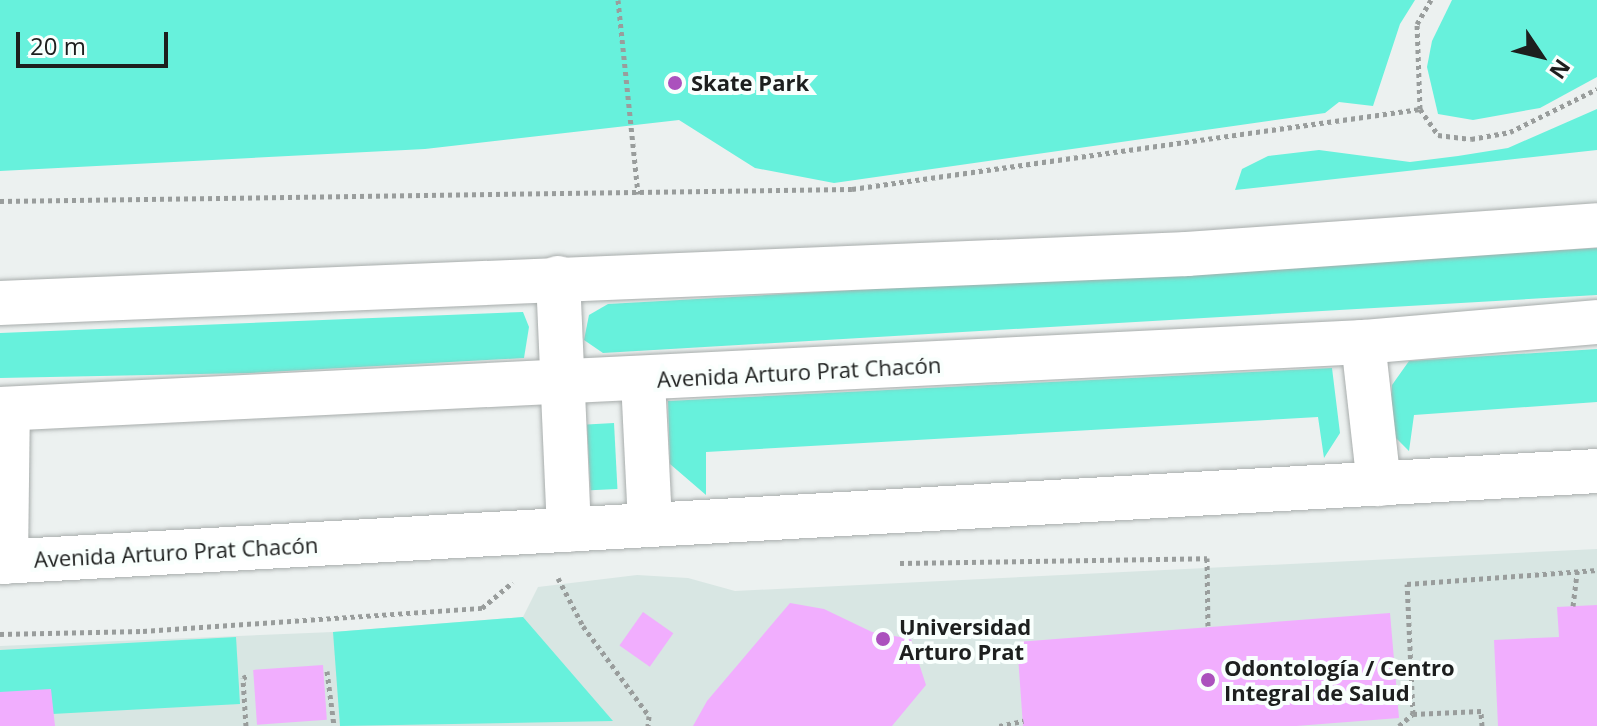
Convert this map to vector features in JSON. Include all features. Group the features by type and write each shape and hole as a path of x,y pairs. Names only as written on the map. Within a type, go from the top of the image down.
{"main road":[{"path":"0,303 1187,254 1597,225"},
{"path":"558,278 560,550"},
{"name":"Avenida Arturo Prat Chacón","path":"4,409 643,380 1363,342 1597,322"},
{"path":"1363,342 1379,484"},
{"path":"643,380 650,525"},
{"path":"3,562 4,409"},
{"name":"Avenida Arturo Prat Chacón","path":"3,562 560,550 650,525 1597,471"}],"path":[{"path":"618,0 638,194"},
{"path":"1431,0 1417,24 1420,109 1438,135 1471,139 1510,132 1597,89"},
{"path":"0,201 852,189 1420,109"},
{"path":"0,634 143,631 482,608 515,580 560,550 583,626 649,716 648,726"},
{"path":"896,563 1207,558 1208,626"},
{"path":"1413,714 1407,584 1597,570"},
{"path":"1573,606 1577,571"},
{"path":"327,671 334,726"},
{"path":"246,726 243,678 249,675"},
{"path":"1399,726 1413,714 1481,711 1482,726"},
{"path":"999,726 1023,721"}],"shaded area":[{"name":"Universidad Arturo Prat","path":"1597,549 1597,726 0,726 0,646 333,632 523,617 538,587 637,575 688,578 735,591"}],"green space":[{"name":"Skate Park","path":"0,0 1415,0 1400,24 1373,106 1339,102 1325,113 834,183 755,168 679,120 425,149 0,171"},
{"path":"1452,0 1597,0 1597,77 1540,108 1473,120 1438,114 1427,67 1432,41"},
{"path":"1597,109 1597,150 1235,190 1242,169 1268,156 1319,150 1410,162 1458,156 1508,148"},
{"path":"1597,248 1597,295 603,353 584,340 589,315 608,304"},
{"path":"523,312 529,327 524,358 250,373 0,378 0,333"},
{"path":"1597,349 1597,402 1414,415 1409,451 1395,437 1390,419 1392,385 1409,361"},
{"path":"1332,368 1340,433 1324,458 1318,417 706,452 706,495 670,464 668,401"},
{"path":"614,423 617,489 590,490 587,424"},
{"path":"523,617 613,721 340,726 333,632"},
{"path":"236,637 240,704 52,714 0,692 0,650"}],"building":[{"path":"790,603 824,609 872,632 911,639 926,685 892,726 693,726 707,701"},
{"path":"1597,605 1597,726 1498,726 1494,640 1559,637 1557,607"},
{"path":"643,612 673,633 650,667 619,646"},
{"name":"Odontología / Centro Integral de Salud","path":"1390,613 1399,718 1296,726 1023,726 1017,642"},
{"path":"323,665 327,720 257,725 253,670"},
{"path":"51,689 55,726 0,726 0,692"}],"place":[{"name":"Skate Park","path":"675,83"},
{"name":"Universidad Arturo Prat","path":"883,639"},
{"name":"Odontología / Centro Integral de Salud","path":"1208,680"}]}
